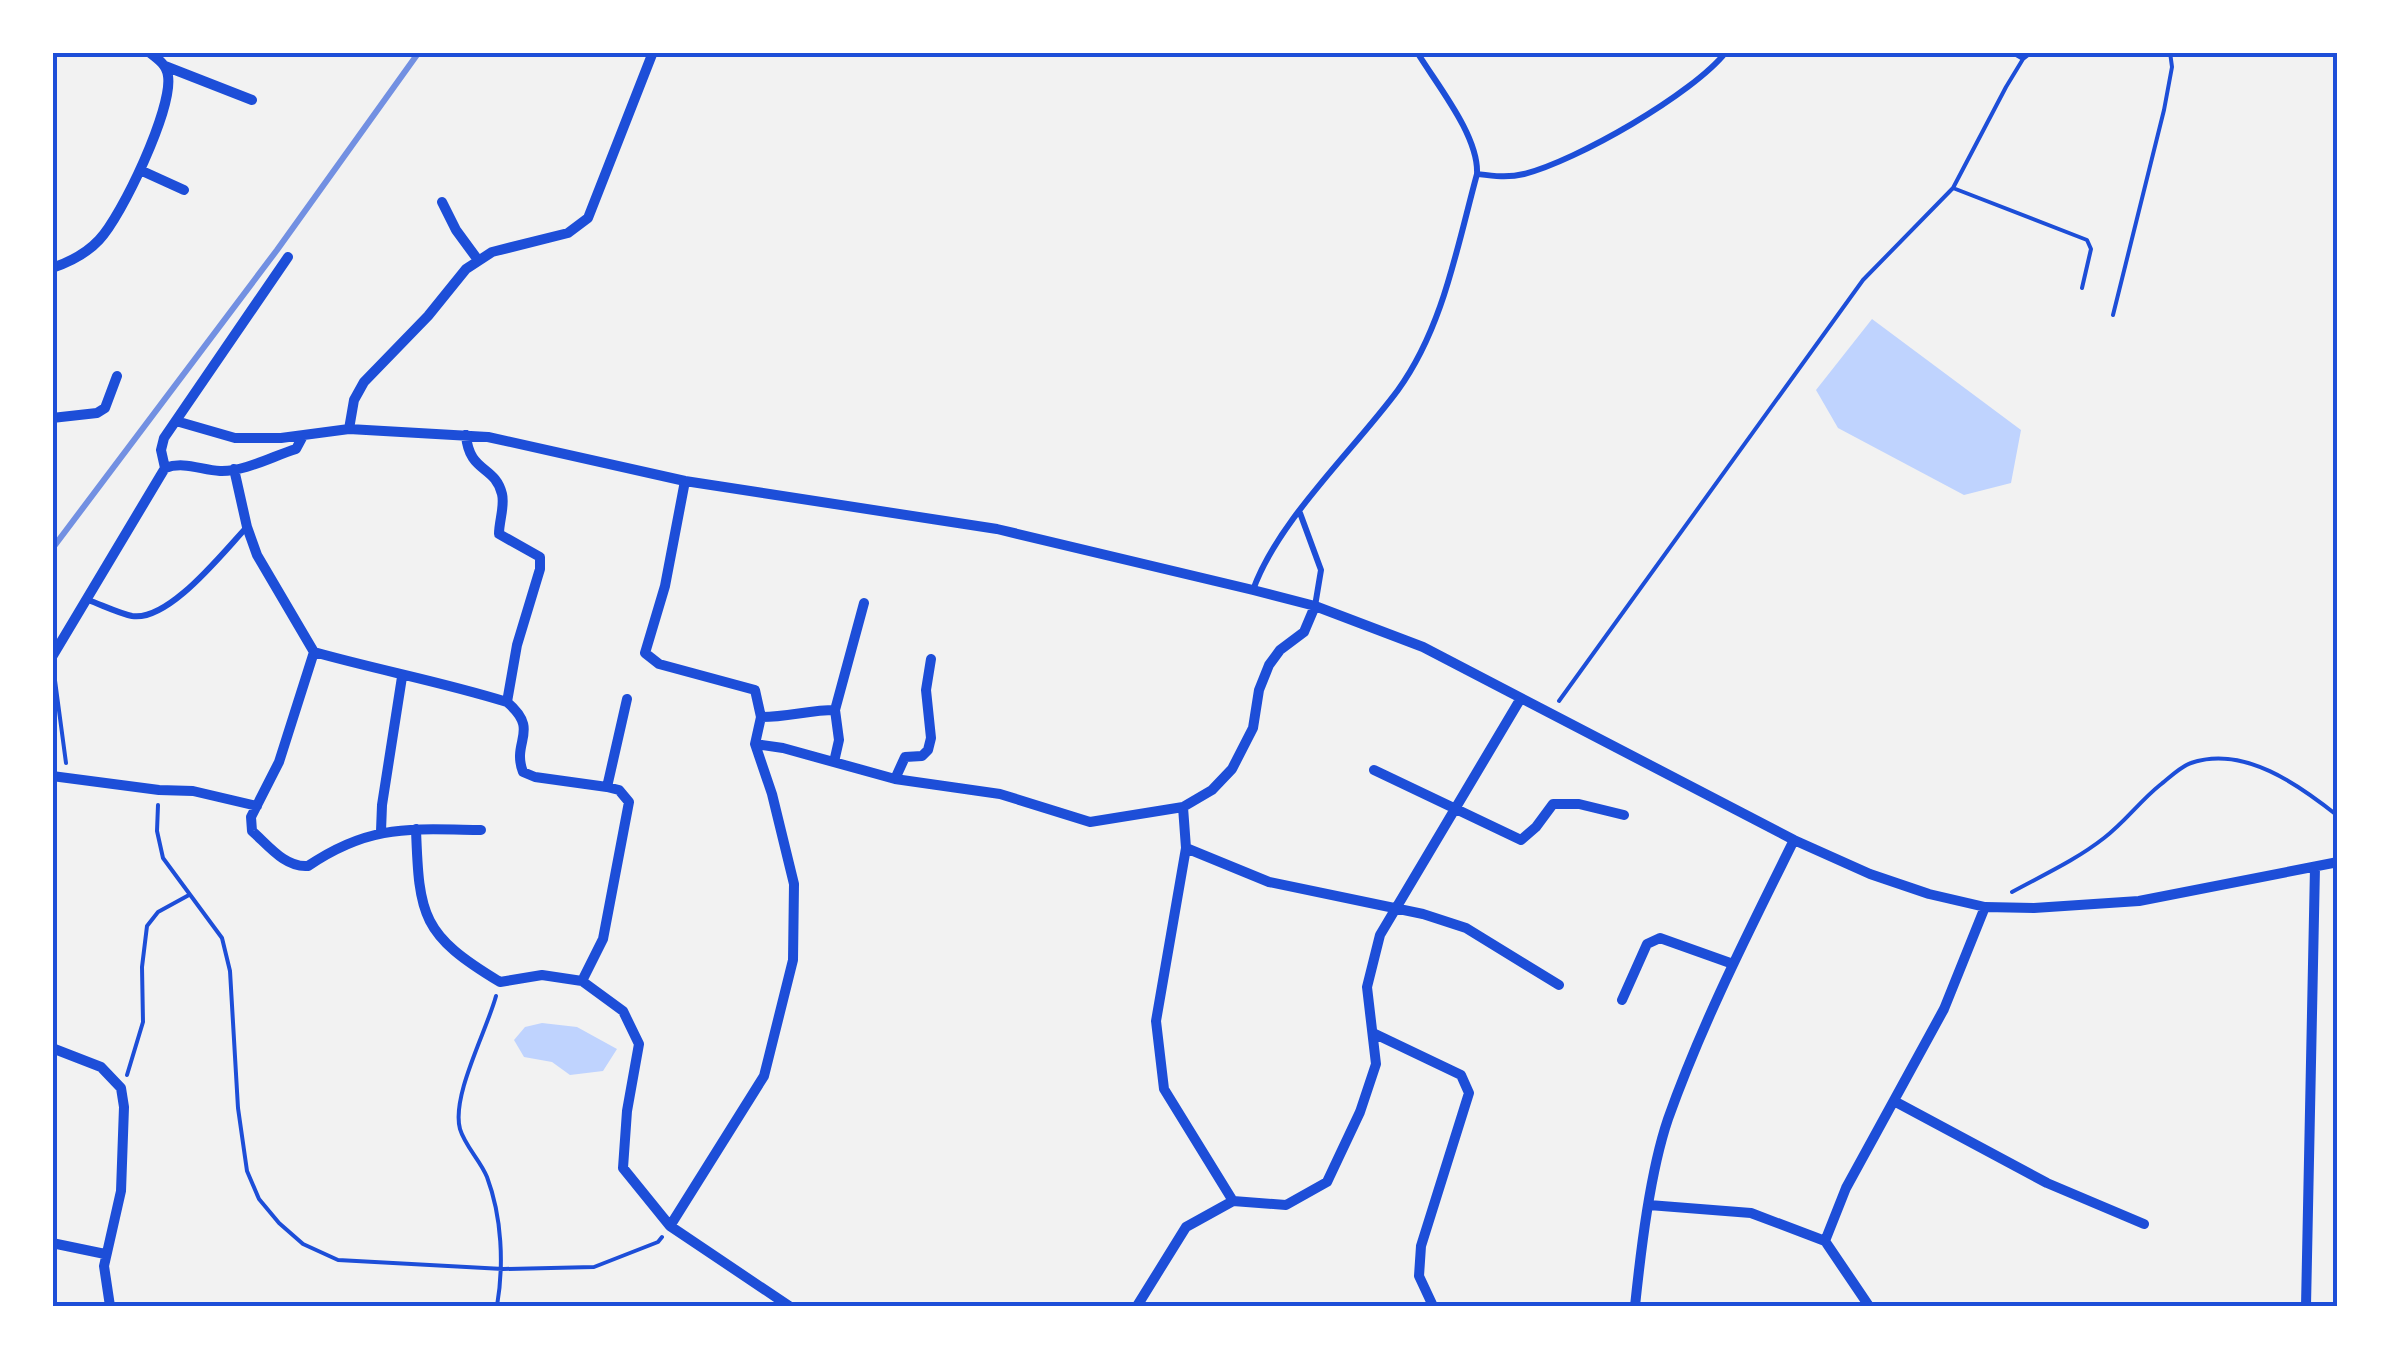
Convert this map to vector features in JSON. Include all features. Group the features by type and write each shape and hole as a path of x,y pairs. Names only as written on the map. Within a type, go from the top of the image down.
{"street":[{"path":"150,52 165,66 252,100"},
{"path":"350,430 354,400 364,382 478,260 492,252 568,233 588,218 653,52"},
{"path":"52,268 89,250 117,220 140,170 166,92 169,78 165,66"},
{"path":"140,170 184,190"},
{"path":"442,202 478,260"},
{"path":"165,468 161,450 176,421 288,256"},
{"path":"52,418 97,413 105,408 117,376"},
{"path":"176,421 235,438 350,430 466,435 684,482 946,520 1315,606 1423,647 1794,840 1870,874 1984,907 2139,901 2338,862"},
{"path":"466,435 467,452 501,490 504,500 500,534 540,558 507,702"},
{"path":"52,660 165,468 176,464 222,472 296,449 303,436"},
{"path":"234,469 257,555 314,652 402,677 438,681 507,702 522,714 526,726 520,763 523,772 535,778 619,790 630,802 603,939 582,981"},
{"path":"670,1226 764,1076 793,960 794,884 755,744 761,717 755,690 659,664 644,653 665,586 684,482"},
{"path":"834,762 840,740 836,710 864,603"},
{"path":"755,744 895,779 1000,794 1090,822 1182,807 1212,790 1232,769 1253,728 1259,690 1269,664 1304,632 1315,606"},
{"path":"314,652 279,762 250,824 252,831 288,863 300,867 365,835 382,831 481,830"},
{"path":"895,779 905,757 922,756 928,750 931,738 926,690 930,659"},
{"path":"382,831 382,805 402,677"},
{"path":"1137,1306 1186,1227 1234,1201 1286,1205 1327,1182 1366,1096 1376,1064 1367,986 1380,935 1522,698"},
{"path":"607,787 627,699"},
{"path":"761,717 836,710"},
{"path":"1374,770 1521,840 1553,804 1579,804 1624,815"},
{"path":"52,776 193,792 257,806"},
{"path":"1182,807 1186,848 1156,1021 1164,1089 1234,1201"},
{"path":"416,829 418,886 431,928 463,960 500,982 542,974 582,981 623,1011 639,1044 627,1112 623,1168 670,1226 789,1306"},
{"path":"1635,1306 1667,1121 1733,964 1794,840"},
{"path":"1186,848 1269,882 1466,928 1559,985"},
{"path":"2306,1306 2315,867"},
{"path":"1825,1241 1846,1188 1944,1009 1984,907"},
{"path":"1622,1000 1648,944 1660,938 1733,964"},
{"path":"1373,1033 1461,1075 1469,1093 1422,1246 1419,1276 1433,1306"},
{"path":"52,1048 101,1067 121,1088 121,1191 105,1254 103,1280 110,1306"},
{"path":"1894,1100 2047,1183 2144,1224"},
{"path":"1650,1204 1751,1213 1825,1241 1869,1306"},
{"path":"52,1242 105,1254"}],"lane":[{"path":"1253,590 1276,543 1398,390 1421,352 1442,302 1478,160 1472,142 1417,52"},
{"path":"1477,174 1526,174 1578,151 1638,120 1688,87 1726,52"},
{"path":"1300,513 1320,570 1315,606"},
{"path":"88,600 136,617 174,602 247,528"}],"path":[{"path":"2011,52 2023,60"},
{"path":"1550,713 1864,280 1954,188 2023,60 2032,52"},
{"path":"2113,315 2164,110 2172,67 2170,52"},
{"path":"1954,188 2087,240 2091,249 2082,288"},
{"path":"52,660 66,778"},
{"path":"1984,907 2072,860 2104,838 2158,786 2190,763 2226,758 2268,771 2297,785 2338,816"},
{"path":"159,790 157,831 163,858 222,938 230,971 238,1108 248,1171 259,1199 278,1223 303,1244 338,1260 503,1269 594,1266 658,1242 670,1226"},
{"path":"121,1088 135,1057 142,1022 146,926 158,912 188,895"},
{"path":"497,1306 503,1269 486,1176 460,1128 464,1081 488,1024 500,982"}],"water":[{"path":"1872,319 2021,430 2011,483 1964,495 1838,428 1816,390"},
{"path":"542,1023 577,1027 617,1049 603,1071 570,1075 552,1062 524,1057 514,1040 525,1027"}],"railway":[{"path":"52,549 277,250 419,52"}]}
